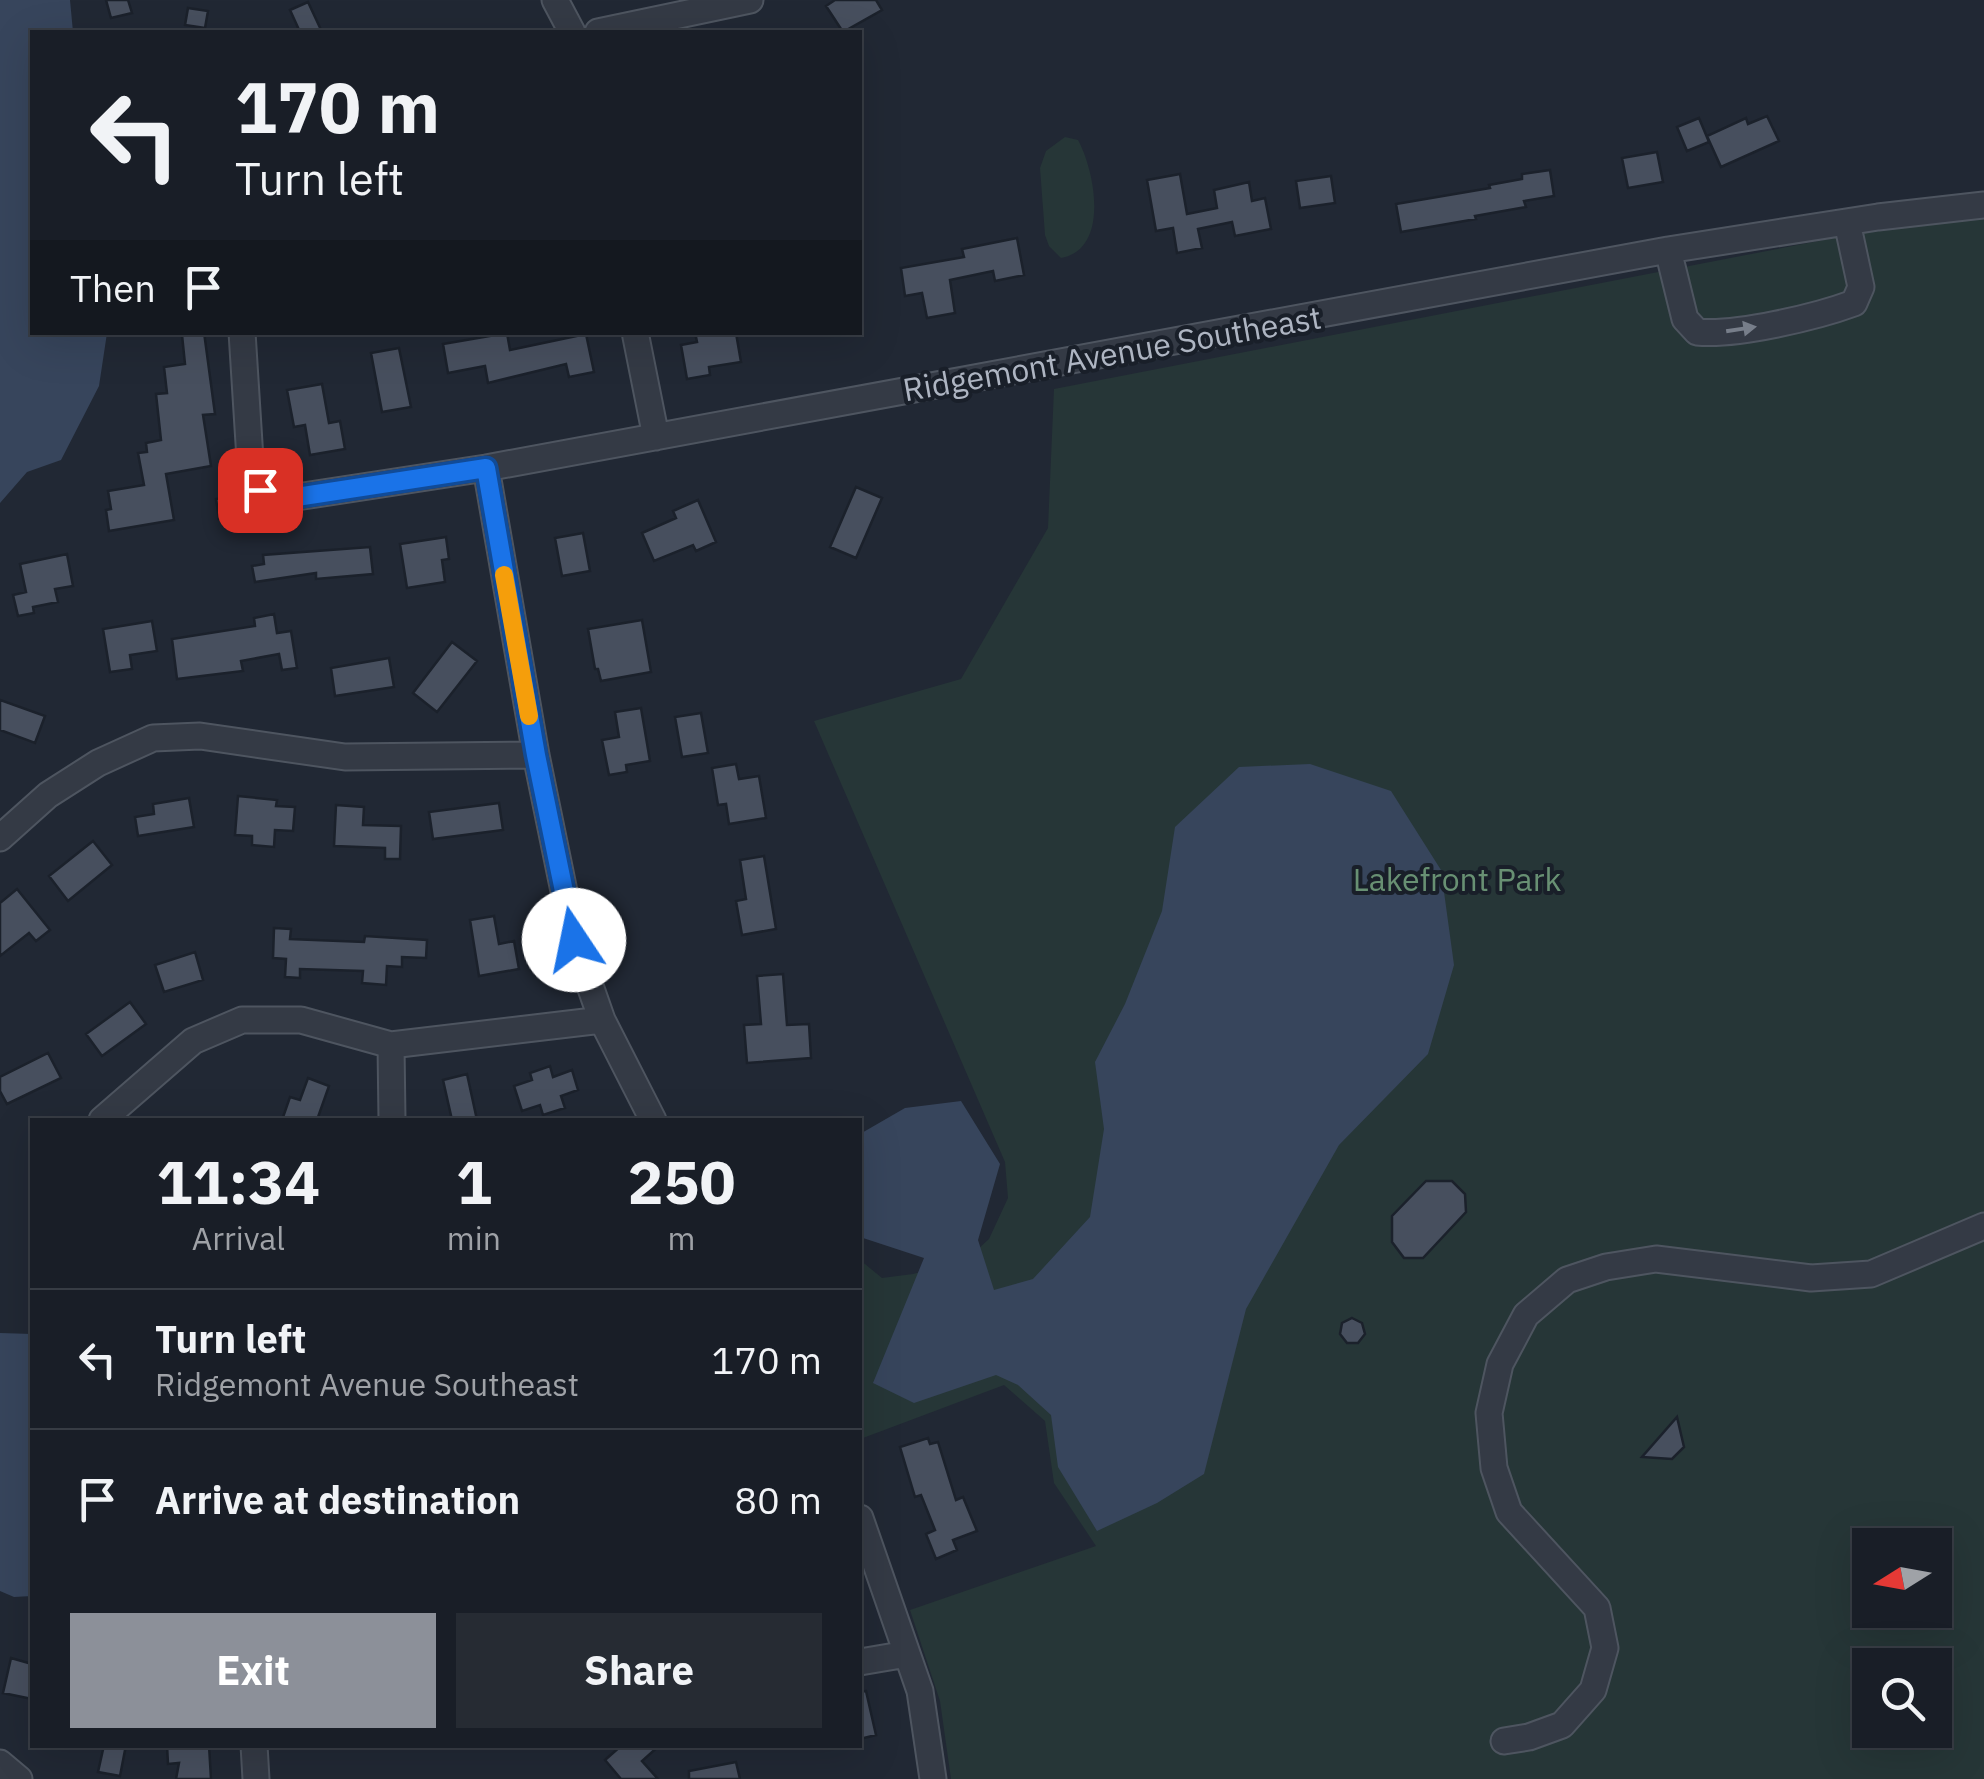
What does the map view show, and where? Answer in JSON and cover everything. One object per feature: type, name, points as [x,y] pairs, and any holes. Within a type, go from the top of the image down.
[{"type":"street","points":[[555,0],[571,30]]},
{"type":"street","points":[[608,30],[750,0]]},
{"type":"street","name":"Ridgemont Avenue Southeast","points":[[242,335],[251,474],[260,490],[272,499],[486,468],[1668,250],[1984,205]]},
{"type":"street","points":[[1668,250],[1686,319],[1697,332],[1710,334],[1830,312],[1854,303],[1861,287],[1847,222]]},
{"type":"street","points":[[635,335],[656,437]]},
{"type":"street","points":[[486,468],[536,755],[574,940],[602,1020],[652,1118]]},
{"type":"street","points":[[0,838],[48,795],[98,763],[152,738],[200,736],[345,757],[536,755]]},
{"type":"street","points":[[104,1118],[193,1041],[242,1020],[300,1020],[391,1044],[602,1020]]},
{"type":"street","points":[[391,1044],[392,1118]]},
{"type":"street","points":[[1504,1741],[1562,1725],[1593,1690],[1605,1648],[1597,1608],[1509,1512],[1494,1468],[1489,1413],[1500,1364],[1526,1315],[1567,1280],[1606,1267],[1656,1258],[1811,1278],[1871,1274],[1984,1226]]},
{"type":"street","points":[[862,1524],[920,1691],[932,1779]]},
{"type":"street","points":[[862,1662],[907,1654]]},
{"type":"street","points":[[254,1748],[256,1779]]},
{"type":"street","points":[[0,1763],[19,1779]]},
{"type":"green space","points":[[1065,137],[1078,140],[1084,154],[1094,207],[1087,240],[1076,252],[1061,258],[1045,235],[1040,168],[1046,151]]},
{"type":"green space","name":"Lakefront Park","points":[[1962,217],[1984,218],[1984,1779],[951,1779],[940,1701],[910,1610],[1096,1546],[1054,1483],[1045,1421],[1004,1385],[862,1436],[862,1262],[882,1278],[966,1260],[989,1239],[1008,1198],[1005,1162],[814,721],[961,679],[1048,528],[1054,389],[1839,237]]},
{"type":"water","points":[[0,0],[70,0],[73,30],[30,30],[30,335],[107,335],[99,386],[61,460],[27,472],[0,503]]},
{"type":"water","points":[[1310,764],[1391,791],[1441,870],[1454,965],[1428,1054],[1339,1145],[1246,1309],[1204,1474],[1157,1503],[1097,1531],[1058,1467],[1051,1415],[1018,1385],[996,1375],[914,1403],[873,1383],[924,1258],[862,1238],[862,1133],[905,1108],[961,1101],[1000,1164],[978,1240],[994,1290],[1033,1279],[1090,1217],[1104,1129],[1095,1062],[1125,1004],[1162,911],[1175,827],[1239,767]]},
{"type":"water","points":[[0,1333],[30,1334],[30,1596],[14,1597],[0,1591]]},
{"type":"building","points":[[106,0],[128,0],[132,13],[111,18]]},
{"type":"building","points":[[835,0],[876,0],[882,10],[842,30],[826,6]]},
{"type":"building","points":[[308,2],[321,30],[299,30],[290,10]]},
{"type":"building","points":[[188,8],[208,11],[205,28],[185,25]]},
{"type":"building","points":[[1767,116],[1779,141],[1721,167],[1707,136],[1746,118],[1748,124]]},
{"type":"building","points":[[1699,118],[1709,142],[1687,151],[1677,127]]},
{"type":"building","points":[[1657,152],[1663,182],[1628,188],[1622,158]]},
{"type":"building","points":[[1550,170],[1554,196],[1524,201],[1526,207],[1475,216],[1476,219],[1401,232],[1396,204],[1490,188],[1489,185],[1522,179],[1522,174]]},
{"type":"building","points":[[1180,174],[1187,214],[1217,208],[1214,190],[1249,182],[1252,201],[1265,198],[1271,229],[1235,236],[1232,222],[1198,229],[1202,248],[1177,253],[1173,228],[1156,231],[1147,180]]},
{"type":"building","points":[[1331,176],[1335,203],[1300,208],[1296,181]]},
{"type":"building","points":[[1017,238],[1024,275],[995,281],[993,271],[950,280],[955,313],[927,318],[922,293],[905,296],[901,268],[964,257],[962,249]]},
{"type":"building","points":[[182,335],[204,335],[215,414],[203,415],[211,466],[166,474],[174,520],[109,531],[108,491],[144,485],[138,453],[147,452],[146,443],[161,440],[156,394],[167,393],[164,367],[185,364]]},
{"type":"building","points":[[507,335],[510,350],[586,335],[594,372],[569,377],[566,364],[488,383],[485,366],[448,373],[443,344]]},
{"type":"building","points":[[696,335],[736,335],[741,362],[709,367],[710,375],[687,379],[681,345],[697,342]]},
{"type":"building","points":[[399,348],[411,407],[382,412],[371,353]]},
{"type":"building","points":[[322,384],[329,423],[340,421],[345,449],[310,455],[305,425],[294,427],[287,390]]},
{"type":"building","points":[[856,487],[882,498],[856,558],[830,547]]},
{"type":"building","points":[[236,496],[239,516],[219,519],[216,499]]},
{"type":"building","points":[[698,500],[716,542],[696,551],[693,545],[654,561],[642,533],[676,518],[673,511]]},
{"type":"building","points":[[583,533],[590,571],[562,576],[555,538]]},
{"type":"building","points":[[446,537],[449,559],[442,560],[445,582],[407,588],[400,544]]},
{"type":"building","points":[[370,547],[373,574],[316,579],[316,573],[255,582],[252,566],[264,564],[263,555]]},
{"type":"building","points":[[67,554],[73,586],[55,589],[58,602],[33,607],[34,613],[18,616],[13,595],[26,592],[20,564]]},
{"type":"building","points":[[274,614],[277,633],[291,631],[297,668],[282,670],[279,654],[241,661],[243,671],[177,679],[172,639],[255,626],[254,618]]},
{"type":"building","points":[[642,620],[651,672],[601,681],[588,629]]},
{"type":"building","points":[[152,621],[157,651],[130,655],[132,669],[110,672],[103,629]]},
{"type":"building","points":[[452,642],[477,661],[437,712],[413,693]]},
{"type":"building","points":[[389,658],[394,687],[335,696],[331,668]]},
{"type":"building","points":[[0,700],[45,716],[35,743],[0,730]]},
{"type":"building","points":[[641,708],[650,761],[626,765],[627,772],[609,775],[602,740],[619,737],[615,712]]},
{"type":"building","points":[[701,713],[708,753],[682,757],[675,717]]},
{"type":"building","points":[[736,764],[739,779],[759,776],[766,818],[729,824],[726,804],[718,805],[712,768]]},
{"type":"building","points":[[238,796],[277,800],[276,806],[295,807],[293,831],[275,830],[274,847],[252,845],[252,836],[235,835]]},
{"type":"building","points":[[189,798],[194,827],[138,836],[135,817],[154,814],[153,804]]},
{"type":"building","points":[[499,803],[503,830],[433,839],[429,812]]},
{"type":"building","points":[[336,805],[364,807],[363,825],[401,826],[400,859],[385,859],[385,848],[334,846]]},
{"type":"building","points":[[93,841],[112,865],[68,901],[49,876]]},
{"type":"building","points":[[764,856],[776,929],[742,935],[736,901],[746,899],[740,860]]},
{"type":"building","points":[[17,889],[50,930],[36,941],[29,933],[0,956],[0,903]]},
{"type":"building","points":[[494,916],[499,944],[514,941],[519,969],[479,976],[470,920]]},
{"type":"building","points":[[274,928],[291,929],[290,939],[364,942],[365,936],[427,940],[426,958],[402,957],[402,967],[387,966],[386,985],[362,983],[363,971],[300,969],[300,978],[285,977],[286,959],[273,958]]},
{"type":"building","points":[[195,952],[203,980],[164,992],[155,965]]},
{"type":"building","points":[[783,974],[787,1025],[809,1024],[811,1058],[747,1063],[744,1025],[761,1024],[757,976]]},
{"type":"building","points":[[130,1002],[146,1024],[102,1056],[86,1034]]},
{"type":"building","points":[[48,1053],[61,1078],[7,1104],[0,1091],[0,1077]]},
{"type":"building","points":[[550,1066],[553,1077],[572,1070],[578,1090],[561,1096],[565,1108],[543,1115],[540,1105],[522,1111],[514,1086],[532,1080],[530,1073]]},
{"type":"building","points":[[467,1074],[477,1118],[452,1118],[443,1080]]},
{"type":"building","points":[[308,1078],[329,1086],[318,1118],[283,1118],[290,1097],[300,1100]]},
{"type":"building","points":[[1426,1181],[1452,1181],[1465,1194],[1466,1212],[1423,1258],[1404,1258],[1392,1242],[1392,1216]]},
{"type":"building","points":[[1352,1318],[1362,1323],[1365,1334],[1358,1343],[1347,1343],[1340,1334],[1342,1323]]},
{"type":"building","points":[[1677,1417],[1684,1447],[1672,1459],[1642,1457]]},
{"type":"building","points":[[928,1438],[930,1444],[938,1442],[956,1500],[963,1497],[977,1531],[953,1540],[957,1550],[936,1559],[926,1534],[935,1530],[921,1495],[915,1497],[900,1447]]},
{"type":"building","points":[[11,1658],[30,1663],[30,1699],[3,1693]]},
{"type":"building","points":[[866,1691],[876,1735],[862,1738],[862,1692]]},
{"type":"building","points":[[103,1748],[125,1748],[120,1776],[98,1772]]},
{"type":"building","points":[[167,1748],[209,1748],[211,1779],[176,1779],[179,1763],[168,1764]]},
{"type":"building","points":[[619,1748],[657,1748],[642,1761],[658,1779],[621,1779],[605,1760]]},
{"type":"building","points":[[736,1762],[740,1779],[689,1779],[689,1771]]},
{"type":"slow traffic","points":[[504,575],[529,716]]},
{"type":"route","points":[[260,490],[272,499],[290,498],[486,468],[536,755],[574,940]]}]
